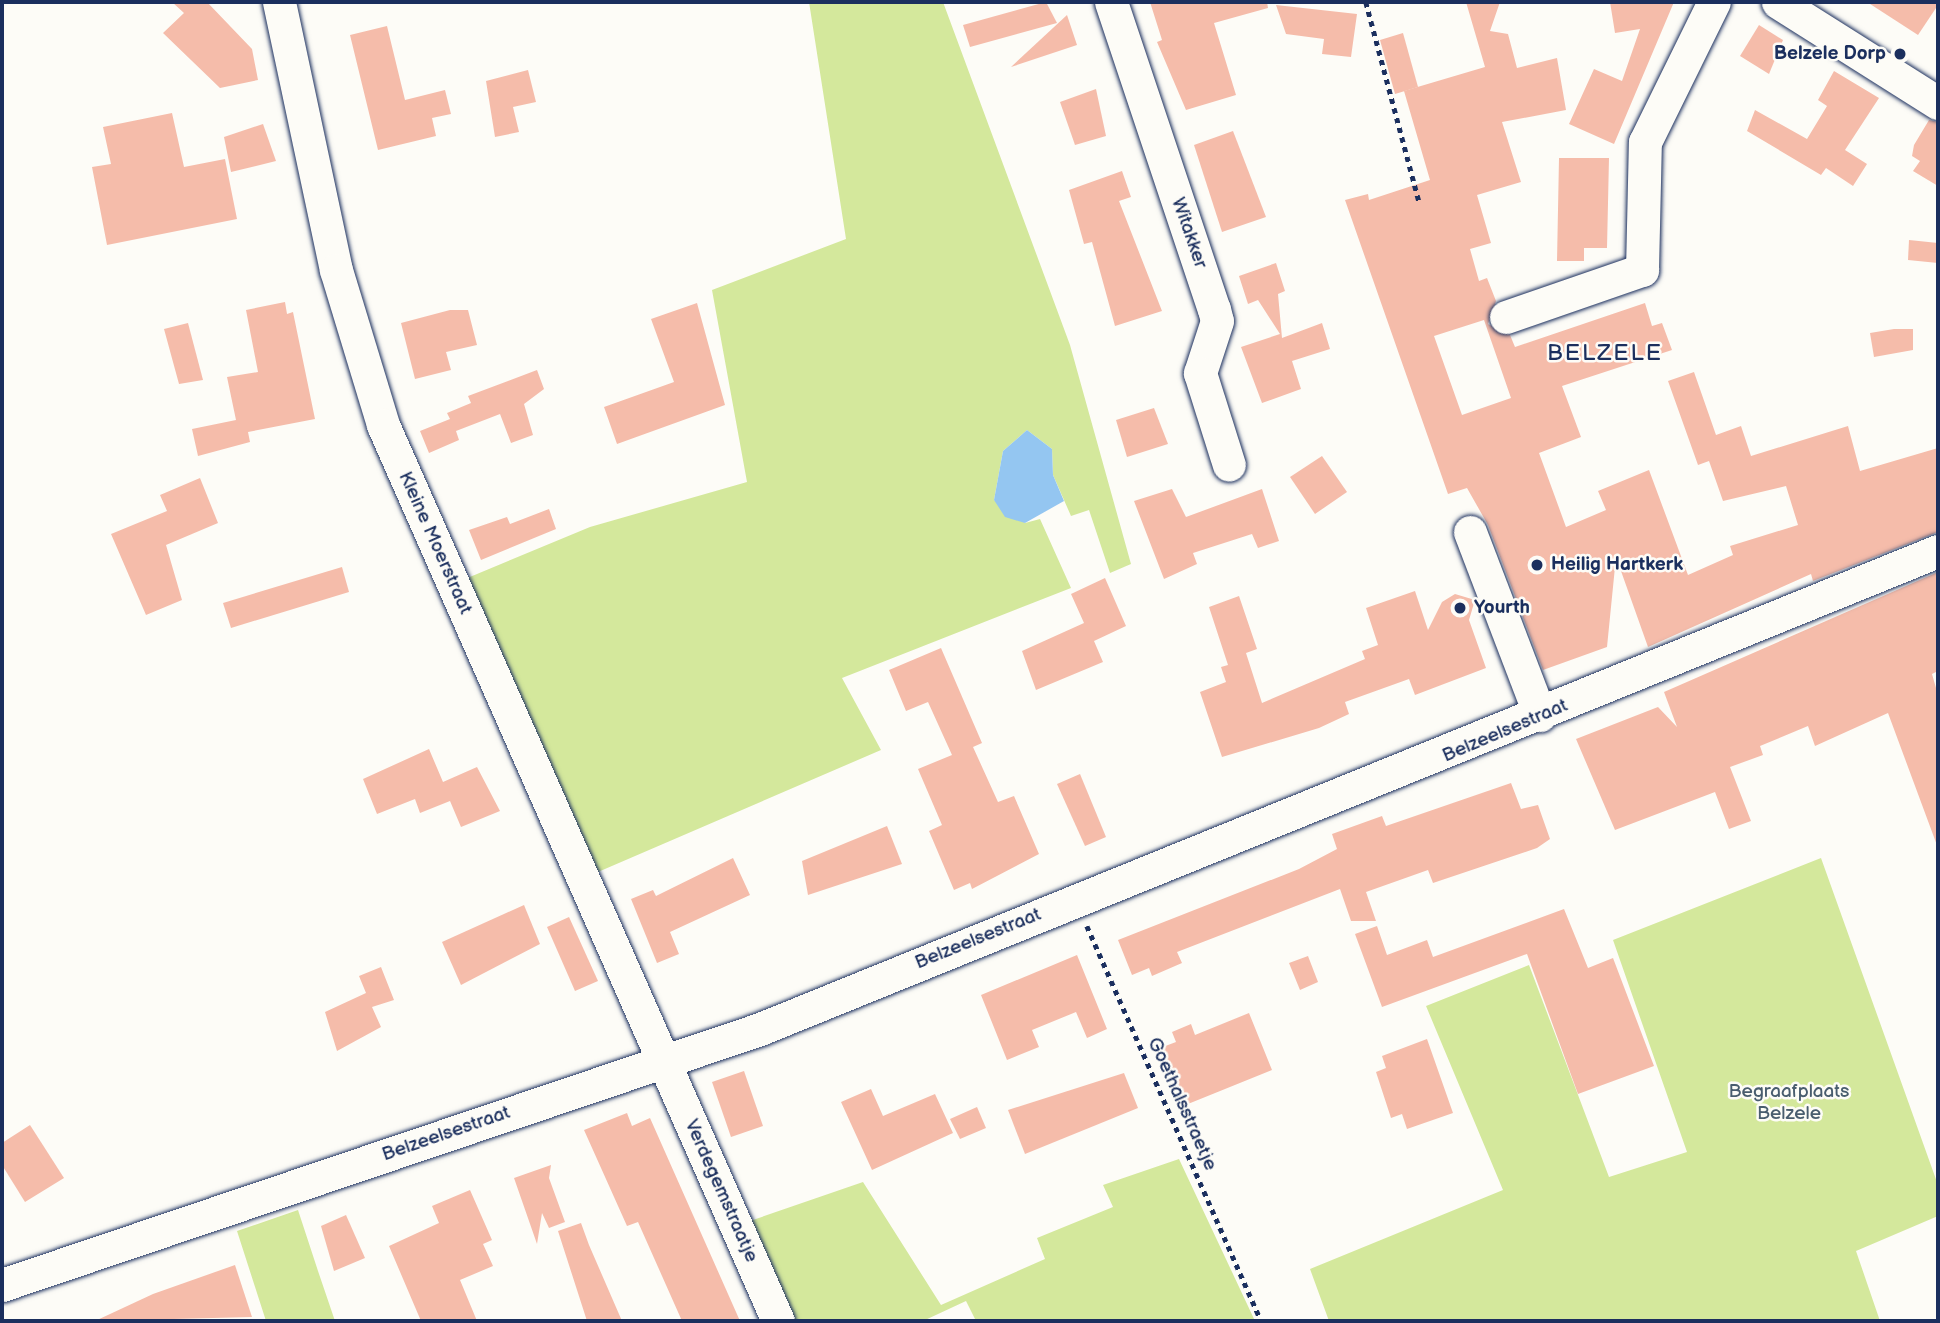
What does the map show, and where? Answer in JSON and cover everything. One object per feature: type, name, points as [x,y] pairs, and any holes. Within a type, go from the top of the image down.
[{"type":"street","name":"Kleine Moerstraat","points":[[279,2],[336,270],[383,425],[663,1060]]},
{"type":"street","name":"Witakker","points":[[1111,2],[1214,309],[1217,321],[1199,373],[1229,465]]},
{"type":"street","points":[[1506,317],[1642,270],[1645,142],[1714,2]]},
{"type":"street","points":[[1778,2],[1938,103]]},
{"type":"street","points":[[1470,532],[1540,715]]},
{"type":"street","name":"Belzeelsestraat","points":[[2,1285],[760,1029],[1540,715],[1938,551]]},
{"type":"street","name":"Verdegemstraatje","points":[[663,1060],[778,1321]]},
{"type":"path","points":[[1366,2],[1419,201]]},
{"type":"path","name":"Goethalsstraetje","points":[[1075,900],[1261,1321]]},
{"type":"green space","points":[[809,2],[943,2],[1070,345],[1131,564],[1110,573],[1089,510],[1071,516],[1053,475],[1052,449],[1027,430],[1003,451],[994,500],[1025,523],[1040,519],[1071,588],[842,678],[881,750],[591,875],[465,579],[590,527],[747,482],[712,290],[846,239]]},
{"type":"green space","name":"Begraafplaats Belzele","points":[[1821,858],[1938,1185],[1938,1216],[1856,1251],[1880,1321],[1329,1321],[1310,1269],[1503,1190],[1426,1006],[1529,965],[1609,1177],[1687,1152],[1613,940]]},
{"type":"green space","points":[[1179,1159],[1255,1321],[976,1321],[966,1301],[923,1321],[794,1321],[750,1221],[863,1182],[941,1305],[1045,1259],[1037,1238],[1113,1207],[1103,1185]]},
{"type":"green space","points":[[298,1210],[335,1321],[266,1321],[237,1231]]},
{"type":"water","points":[[1027,430],[1052,449],[1053,475],[1064,501],[1025,523],[1005,517],[994,500],[1003,451]]},
{"type":"building","points":[[172,2],[207,2],[252,49],[258,80],[220,88],[163,33],[184,13]]},
{"type":"building","points":[[1046,2],[1057,23],[970,47],[963,25]]},
{"type":"building","points":[[1150,2],[1267,2],[1268,8],[1214,23],[1236,95],[1186,110],[1157,42],[1162,40]]},
{"type":"building","points":[[1466,2],[1500,2],[1490,31],[1508,34],[1517,68],[1557,58],[1566,110],[1502,122],[1521,182],[1477,195],[1491,243],[1470,249],[1479,281],[1487,278],[1496,301],[1488,324],[1510,335],[1515,347],[1645,303],[1652,326],[1662,323],[1672,350],[1562,386],[1581,437],[1539,453],[1566,527],[1606,510],[1598,491],[1649,470],[1688,575],[1733,555],[1730,546],[1798,525],[1786,486],[1723,501],[1709,461],[1698,465],[1668,381],[1694,372],[1716,435],[1741,426],[1751,456],[1848,426],[1860,471],[1938,448],[1938,532],[1813,581],[1811,574],[1648,647],[1616,557],[1607,647],[1543,670],[1488,525],[1467,488],[1448,494],[1345,200],[1368,194],[1369,200],[1430,180],[1404,91],[1485,67]],"holes":[[[1484,320],[1511,398],[1462,415],[1434,336]]]},
{"type":"building","points":[[1610,2],[1674,2],[1614,144],[1569,124],[1594,69],[1622,81],[1640,29],[1615,33]]},
{"type":"building","points":[[1867,2],[1938,2],[1938,5],[1918,35]]},
{"type":"building","points":[[1276,5],[1357,14],[1351,57],[1322,54],[1324,39],[1286,34]]},
{"type":"building","points":[[1067,15],[1077,45],[1011,67]]},
{"type":"building","points":[[1759,25],[1783,40],[1769,74],[1740,56]]},
{"type":"building","points":[[387,26],[405,100],[445,90],[451,114],[432,118],[436,136],[378,150],[350,35]]},
{"type":"building","points":[[1403,33],[1418,87],[1395,94],[1380,40]]},
{"type":"building","points":[[528,70],[536,102],[513,107],[519,132],[495,137],[486,81]]},
{"type":"building","points":[[1834,71],[1879,98],[1845,150],[1867,164],[1853,186],[1826,168],[1821,175],[1747,131],[1755,110],[1807,139],[1827,106],[1818,100]]},
{"type":"building","points":[[1096,89],[1106,136],[1075,145],[1060,102]]},
{"type":"building","points":[[172,113],[184,167],[225,159],[237,219],[107,245],[92,167],[111,164],[103,127]]},
{"type":"building","points":[[1929,120],[1938,122],[1938,186],[1913,171],[1920,161],[1912,156],[1914,145]]},
{"type":"building","points":[[263,124],[276,161],[231,172],[224,137]]},
{"type":"building","points":[[1233,131],[1266,217],[1222,232],[1194,145]]},
{"type":"building","points":[[1559,158],[1609,158],[1607,248],[1584,248],[1584,261],[1557,261]]},
{"type":"building","points":[[1122,171],[1131,197],[1119,201],[1162,311],[1115,326],[1092,242],[1084,244],[1069,190]]},
{"type":"building","points":[[1909,240],[1938,243],[1938,263],[1908,260]]},
{"type":"building","points":[[1276,263],[1285,291],[1278,294],[1282,338],[1322,323],[1330,349],[1292,361],[1301,389],[1262,403],[1241,347],[1280,334],[1258,300],[1248,304],[1239,276]]},
{"type":"building","points":[[285,302],[287,314],[293,312],[315,419],[248,432],[250,442],[198,456],[192,429],[236,420],[227,377],[258,372],[246,310]]},
{"type":"building","points":[[697,303],[725,405],[617,444],[604,407],[674,382],[651,319]]},
{"type":"building","points":[[450,310],[468,310],[477,345],[446,352],[451,370],[415,379],[401,323]]},
{"type":"building","points":[[188,323],[203,380],[179,384],[164,329]]},
{"type":"building","points":[[1913,329],[1913,350],[1874,357],[1870,333]]},
{"type":"building","points":[[537,370],[544,389],[524,404],[533,435],[511,443],[500,414],[456,431],[459,440],[429,453],[420,431],[450,419],[447,413],[471,403],[468,396]]},
{"type":"building","points":[[1154,408],[1168,444],[1127,457],[1116,420]]},
{"type":"building","points":[[1322,456],[1347,492],[1315,514],[1290,477]]},
{"type":"building","points":[[200,478],[218,523],[166,545],[182,600],[146,615],[111,534],[167,511],[160,495]]},
{"type":"building","points":[[1172,489],[1186,517],[1262,489],[1279,541],[1258,548],[1252,534],[1193,553],[1197,564],[1164,579],[1134,501]]},
{"type":"building","points":[[549,509],[556,529],[481,560],[469,530],[507,517],[510,524]]},
{"type":"building","points":[[342,567],[349,592],[231,628],[223,603]]},
{"type":"building","points":[[1938,572],[1938,671],[1932,674],[1938,695],[1938,848],[1888,713],[1815,746],[1808,726],[1760,746],[1763,755],[1730,767],[1751,821],[1729,829],[1715,792],[1615,830],[1576,739],[1658,707],[1677,727],[1664,692]]},
{"type":"building","points":[[1105,578],[1126,626],[1094,641],[1103,662],[1036,690],[1022,651],[1084,623],[1071,594]]},
{"type":"building","points":[[1415,591],[1428,630],[1442,602],[1455,594],[1475,600],[1469,620],[1486,668],[1415,695],[1409,679],[1345,702],[1349,714],[1319,728],[1222,757],[1200,692],[1226,682],[1221,667],[1228,665],[1209,607],[1239,596],[1257,649],[1246,653],[1262,703],[1365,659],[1362,651],[1378,645],[1366,608]]},
{"type":"building","points":[[941,648],[982,743],[973,747],[998,802],[1014,796],[1039,854],[972,889],[970,883],[954,890],[929,831],[942,825],[918,769],[952,755],[928,702],[906,711],[889,670]]},
{"type":"building","points":[[429,749],[443,782],[477,767],[500,811],[461,827],[450,801],[420,813],[415,799],[377,814],[363,779]]},
{"type":"building","points":[[1080,774],[1106,837],[1085,846],[1057,784]]},
{"type":"building","points":[[1511,783],[1521,809],[1538,805],[1550,839],[1537,848],[1433,883],[1428,870],[1366,892],[1376,921],[1351,921],[1340,889],[1177,952],[1182,963],[1152,976],[1149,968],[1132,975],[1118,940],[1299,869],[1337,849],[1332,834],[1382,816],[1386,826]]},
{"type":"building","points":[[887,826],[902,864],[808,895],[802,861]]},
{"type":"building","points":[[733,858],[750,895],[670,932],[679,954],[657,963],[631,899],[653,890],[656,896]]},
{"type":"building","points":[[524,905],[540,944],[461,985],[442,942]]},
{"type":"building","points":[[1564,909],[1588,968],[1613,958],[1654,1066],[1578,1094],[1527,954],[1382,1007],[1355,934],[1377,926],[1387,955],[1427,940],[1433,957]]},
{"type":"building","points":[[569,917],[598,981],[575,991],[547,927]]},
{"type":"building","points":[[1077,955],[1107,1029],[1087,1038],[1076,1012],[1032,1030],[1039,1047],[1007,1060],[981,995]]},
{"type":"building","points":[[1308,956],[1318,982],[1300,990],[1289,963]]},
{"type":"building","points":[[381,967],[394,1000],[372,1007],[381,1027],[337,1051],[325,1012],[366,993],[359,976]]},
{"type":"building","points":[[1249,1013],[1272,1070],[1183,1106],[1160,1048],[1176,1042],[1172,1032],[1191,1024],[1195,1035]]},
{"type":"building","points":[[1427,1039],[1453,1113],[1407,1129],[1402,1114],[1391,1118],[1376,1072],[1386,1068],[1382,1056]]},
{"type":"building","points":[[744,1071],[763,1126],[731,1137],[712,1082]]},
{"type":"building","points":[[1124,1073],[1138,1108],[1025,1154],[1008,1110]]},
{"type":"building","points":[[871,1089],[883,1116],[935,1094],[953,1133],[872,1170],[841,1102]]},
{"type":"building","points":[[977,1107],[986,1128],[960,1139],[950,1119]]},
{"type":"building","points":[[627,1113],[632,1126],[650,1118],[740,1321],[682,1321],[638,1222],[627,1226],[584,1130]]},
{"type":"building","points":[[30,1125],[64,1178],[25,1202],[2,1165],[2,1143]]},
{"type":"building","points":[[551,1165],[549,1178],[565,1222],[549,1228],[542,1213],[537,1244],[514,1178]]},
{"type":"building","points":[[470,1190],[492,1240],[483,1244],[493,1266],[460,1280],[477,1321],[421,1321],[389,1246],[439,1223],[432,1206]]},
{"type":"building","points":[[346,1215],[365,1258],[334,1271],[321,1226]]},
{"type":"building","points":[[581,1223],[622,1321],[587,1321],[558,1231]]},
{"type":"building","points":[[235,1265],[252,1317],[95,1321],[153,1294]]},
{"type":"place","name":"Belzele Dorp","points":[[1900,54]]},
{"type":"place","name":"Heilig Hartkerk","points":[[1537,565]]},
{"type":"place","name":"Yourth","points":[[1460,608]]},
{"type":"district","name":"BELZELE","points":[[1605,353]]}]
